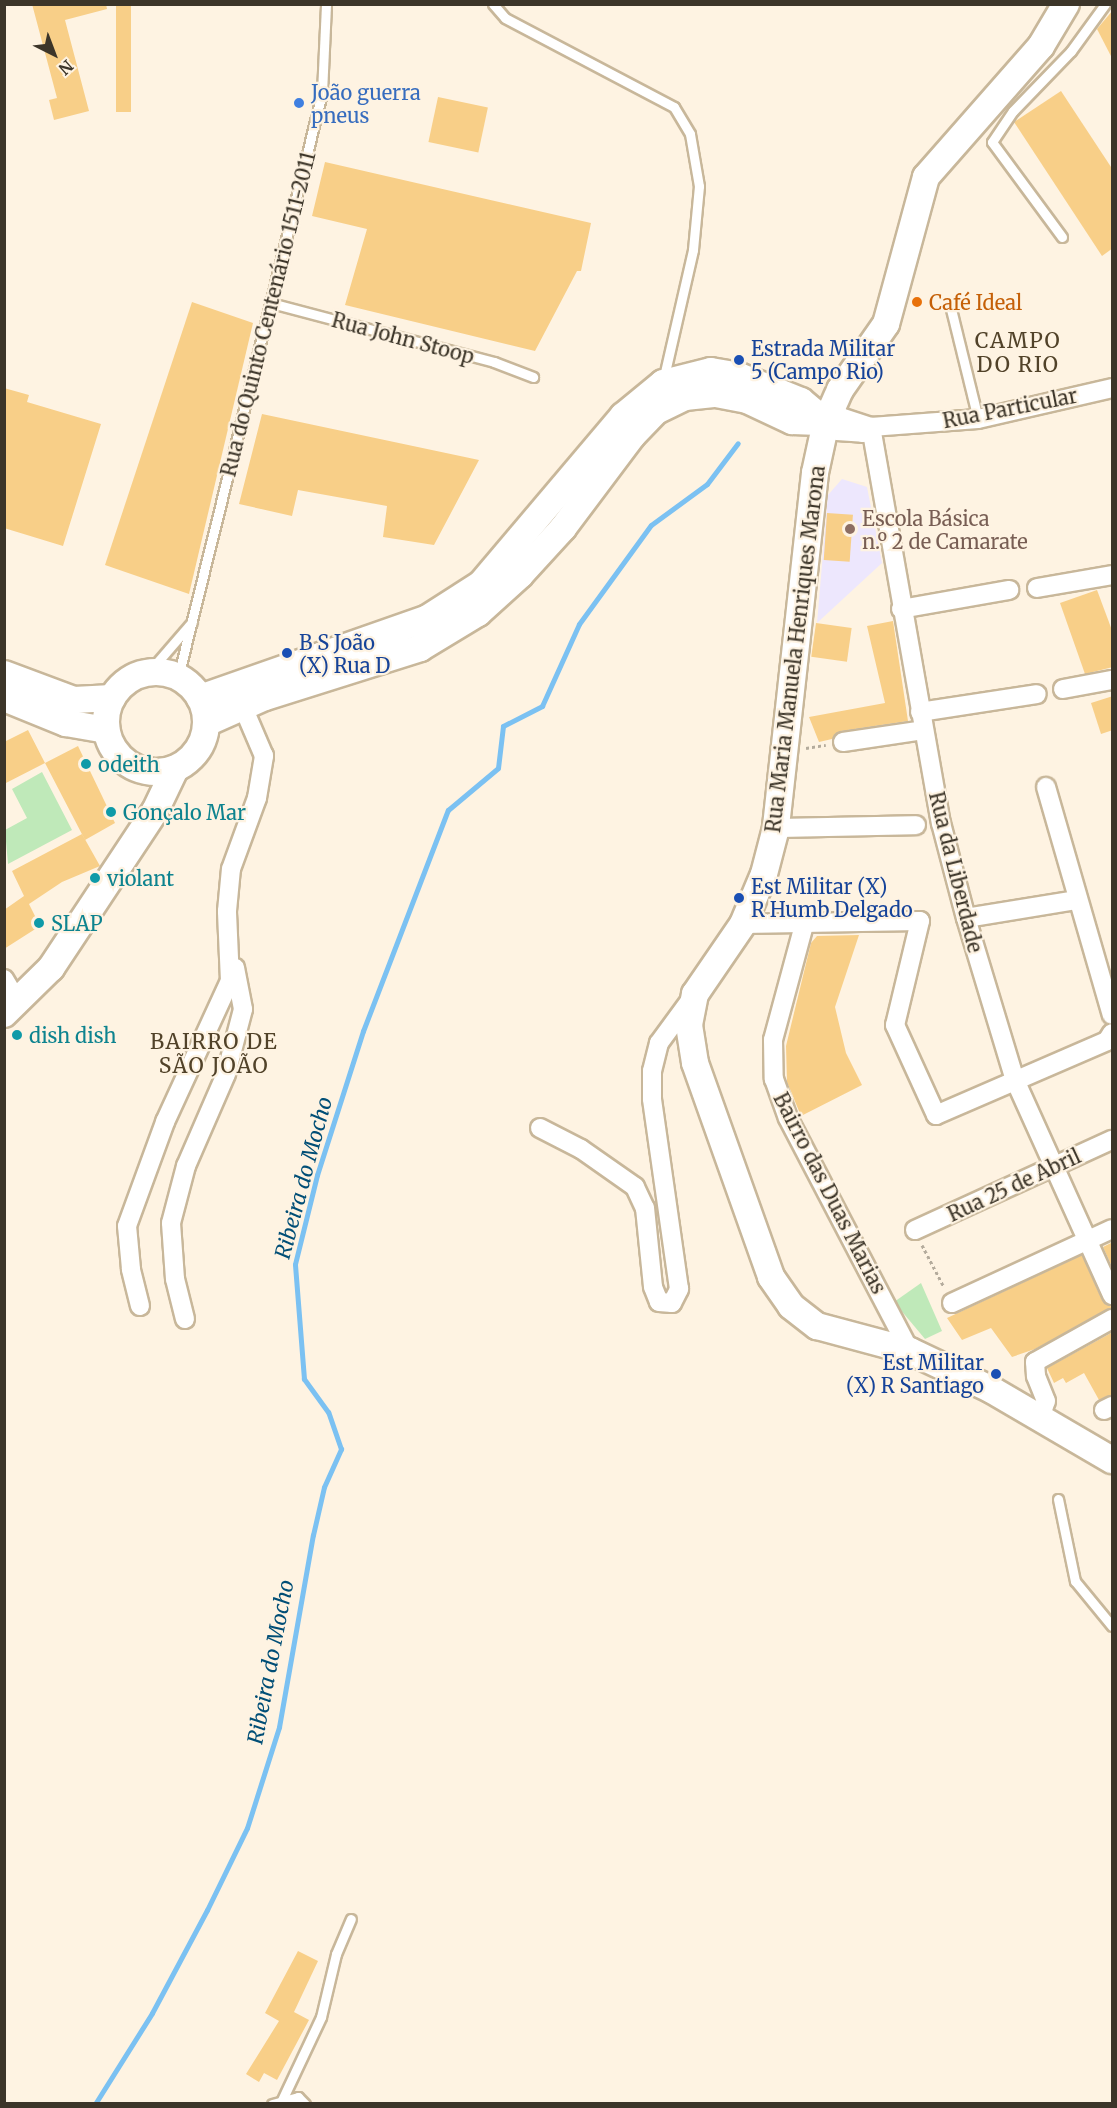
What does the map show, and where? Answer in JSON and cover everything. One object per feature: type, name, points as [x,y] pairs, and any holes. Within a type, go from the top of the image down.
[{"type":"street","name":"Rua Maria Manuela Henriques Marona","points":[[1066,4],[1041,46],[926,177],[886,324],[840,390],[826,422],[815,473],[776,828],[764,874],[742,924],[695,994],[689,1025],[695,1063],[771,1277],[791,1306],[817,1326],[910,1351],[1040,1418],[1113,1460]]},
{"type":"street","points":[[200,698],[428,618],[481,584],[623,416],[663,383],[711,371],[739,376],[801,401],[826,422]]},
{"type":"street","name":"Rua Particular","points":[[826,422],[841,417],[871,427],[978,418],[1113,388]]},
{"type":"street","points":[[206,723],[243,707],[420,648],[478,613],[520,574],[563,528],[632,436],[656,411],[675,402],[716,394],[747,400],[792,421],[826,422]]},
{"type":"street","name":"Rua da Liberdade","points":[[871,427],[941,823],[966,918],[1015,1080],[1113,1295]]},
{"type":"street","points":[[1037,588],[1113,575]]},
{"type":"street","points":[[902,609],[1009,590]]},
{"type":"street","points":[[131,765],[156,773],[175,769],[191,758],[202,742],[206,723],[200,698],[178,677],[148,673],[131,678],[112,698],[106,730],[112,747],[131,765],[147,788],[155,812]]},
{"type":"street","points":[[4,674],[74,700],[112,698]]},
{"type":"street","points":[[1063,689],[1113,680]]},
{"type":"street","points":[[843,742],[1037,694]]},
{"type":"street","points":[[4,698],[66,723],[106,730]]},
{"type":"street","points":[[185,1319],[175,1279],[171,1223],[186,1166],[226,1074],[243,1009],[231,952],[227,911],[231,869],[257,798],[264,756],[243,707]]},
{"type":"street","points":[[11,1009],[51,968],[155,812],[175,769]]},
{"type":"street","points":[[1046,787],[1076,900],[1113,1014]]},
{"type":"street","points":[[776,828],[916,825]]},
{"type":"street","points":[[966,918],[1076,900]]},
{"type":"street","points":[[742,924],[804,925],[920,921],[895,1025],[936,1115],[1107,1041],[1113,1033]]},
{"type":"street","name":"Bairro das Duas Marias","points":[[804,925],[773,1040],[774,1079],[788,1118],[910,1351]]},
{"type":"street","points":[[140,1306],[131,1269],[127,1227],[165,1122],[230,981],[231,952]]},
{"type":"street","points":[[4,979],[11,1009]]},
{"type":"street","points":[[540,1128],[580,1149],[635,1187],[645,1208],[653,1287],[659,1302],[672,1303],[679,1289],[652,1099],[652,1071],[659,1043],[695,994]]},
{"type":"street","name":"Rua 25 de Abril","points":[[915,1230],[1113,1140]]},
{"type":"street","points":[[952,1303],[1113,1229]]},
{"type":"street","points":[[1040,1418],[1046,1401],[1036,1376],[1035,1362],[1113,1319]]},
{"type":"lane","name":"Rua do Quinto Centenário 1511-2011","points":[[178,677],[194,620],[322,93],[326,4]]},
{"type":"lane","points":[[493,4],[505,18],[674,107],[690,134],[699,186],[693,250],[663,383]]},
{"type":"lane","points":[[1062,237],[992,142],[1013,111],[1071,51],[1105,4]]},
{"type":"lane","name":"Rua John Stoop","points":[[271,303],[494,362],[533,377]]},
{"type":"lane","points":[[951,309],[978,418]]},
{"type":"lane","points":[[148,673],[194,620]]},
{"type":"lane","points":[[1058,1499],[1075,1581],[1113,1626]]},
{"type":"lane","points":[[282,2100],[321,2017],[336,1953],[351,1919]]},
{"type":"lane","points":[[272,2103],[298,2097],[305,2103]]},
{"type":"path","points":[[785,752],[843,742]]},
{"type":"path","points":[[915,1230],[952,1303]]},
{"type":"shaded area","name":"Escola Básica n.º 2 de Camarate","points":[[842,479],[867,487],[882,563],[817,623],[828,495]]},
{"type":"green space","points":[[42,772],[72,830],[8,864],[5,830],[27,818],[12,789]]},
{"type":"green space","points":[[921,1283],[942,1331],[925,1339],[894,1302]]},
{"type":"building","points":[[32,4],[106,4],[107,9],[65,20],[89,111],[54,120],[49,100],[57,98]]},
{"type":"building","points":[[116,4],[131,4],[131,112],[116,112]]},
{"type":"building","points":[[1113,10],[1113,60],[1097,29]]},
{"type":"building","points":[[1061,91],[1113,170],[1113,248],[1102,256],[1014,122]]},
{"type":"building","points":[[438,97],[488,108],[478,153],[428,142]]},
{"type":"building","points":[[325,162],[591,223],[581,271],[577,271],[535,351],[345,305],[367,229],[312,216]]},
{"type":"building","points":[[192,302],[253,323],[189,594],[105,565]]},
{"type":"building","points":[[4,388],[29,395],[27,402],[101,424],[63,546],[4,528]]},
{"type":"building","points":[[262,414],[479,460],[434,545],[383,537],[387,506],[298,490],[292,516],[239,504]]},
{"type":"building","points":[[827,513],[853,515],[850,562],[824,560]]},
{"type":"building","points":[[1097,590],[1113,633],[1113,667],[1085,674],[1060,603]]},
{"type":"building","points":[[893,621],[908,721],[841,731],[832,739],[819,742],[809,717],[885,703],[867,626]]},
{"type":"building","points":[[816,623],[852,628],[847,662],[811,657]]},
{"type":"building","points":[[1113,696],[1113,730],[1101,734],[1091,703]]},
{"type":"building","points":[[28,730],[45,763],[4,784],[4,742]]},
{"type":"building","points":[[78,746],[115,823],[85,840],[45,763]]},
{"type":"building","points":[[82,834],[100,866],[62,882],[29,904],[40,926],[4,949],[4,910],[24,896],[12,871]]},
{"type":"building","points":[[859,935],[835,1007],[846,1053],[862,1085],[801,1116],[787,1082],[786,1046],[811,943],[817,936]]},
{"type":"building","points":[[1113,1242],[1113,1269],[1103,1247]]},
{"type":"building","points":[[1082,1255],[1102,1300],[1113,1308],[1035,1349],[1012,1357],[991,1328],[962,1340],[947,1318]]},
{"type":"building","points":[[1113,1332],[1113,1395],[1099,1400],[1084,1373],[1066,1383],[1063,1378],[1054,1383],[1047,1368]]},
{"type":"building","points":[[298,1951],[318,1961],[294,2012],[309,2020],[277,2080],[264,2073],[259,2082],[246,2074],[279,2021],[265,2013]]},
{"type":"waterway","name":"Ribeira do Mocho","points":[[95,2104],[152,2013],[207,1910],[247,1828],[279,1727],[313,1535],[324,1487],[341,1449],[328,1412],[304,1379],[295,1264],[317,1175],[363,1031],[448,810],[498,768],[503,726],[542,706],[579,624],[651,525],[707,484],[738,443]]},
{"type":"place","name":"João guerra pneus","points":[[299,103]]},
{"type":"place","name":"Café Ideal","points":[[917,302]]},
{"type":"place","name":"Estrada Militar 5 (Campo Rio)","points":[[739,360]]},
{"type":"place","name":"Escola Básica n.º 2 de Camarate","points":[[850,529]]},
{"type":"place","name":"B S João (X) Rua D","points":[[287,653]]},
{"type":"place","name":"odeith","points":[[86,764]]},
{"type":"place","name":"Gonçalo Mar","points":[[111,812]]},
{"type":"place","name":"violant","points":[[95,878]]},
{"type":"place","name":"Est Militar (X) R Humb Delgado","points":[[739,898]]},
{"type":"place","name":"SLAP","points":[[39,923]]},
{"type":"place","name":"dish dish","points":[[17,1035]]},
{"type":"place","name":"Est Militar (X) R Santiago","points":[[996,1374]]},
{"type":"district","name":"CAMPO DO RIO","points":[[1018,353]]},
{"type":"district","name":"BAIRRO DE SÃO JOÃO","points":[[214,1054]]}]
